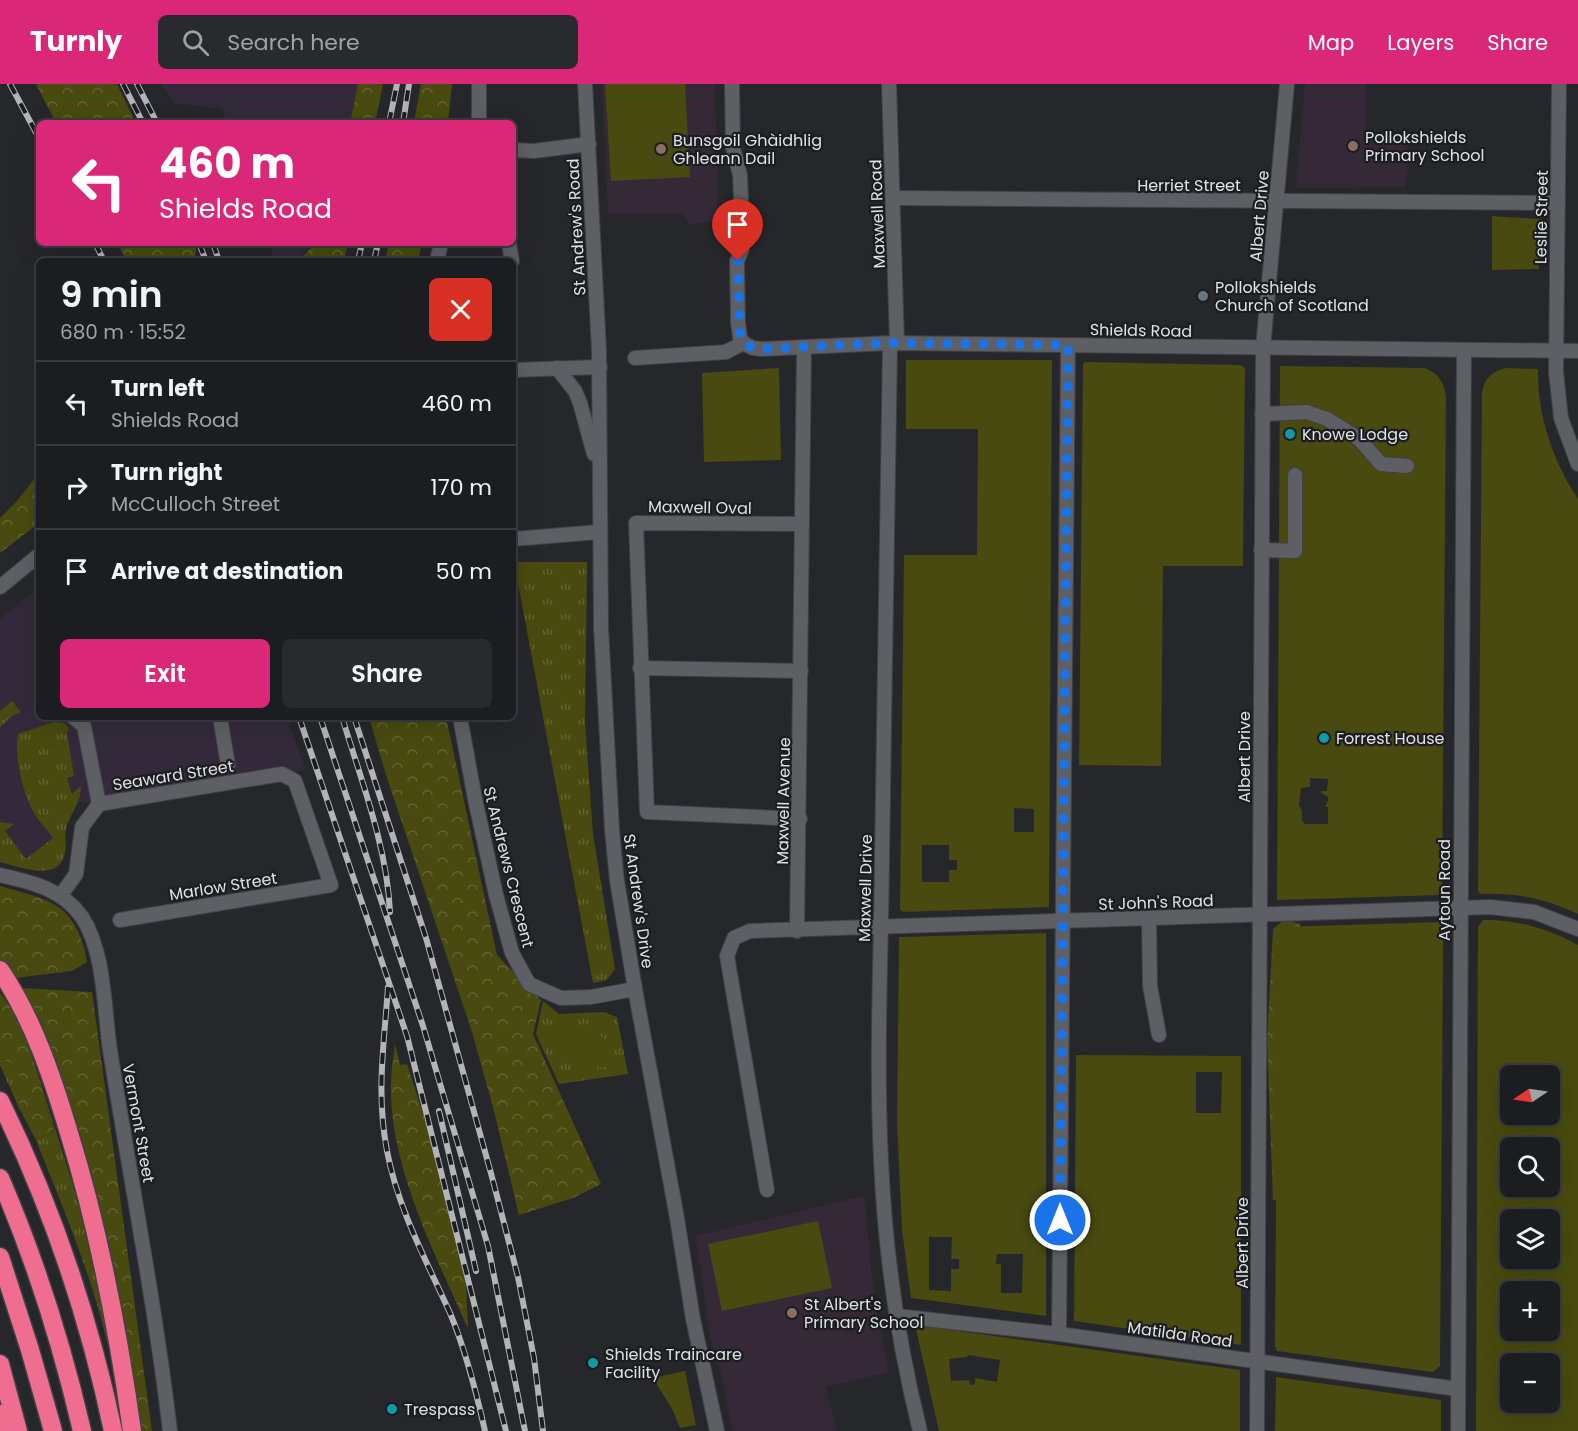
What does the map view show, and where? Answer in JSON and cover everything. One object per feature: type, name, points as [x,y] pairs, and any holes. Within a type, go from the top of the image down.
[{"type":"highway","points":[[0,970],[28,1017],[53,1079],[87,1195],[123,1368],[132,1431]]},
{"type":"highway","points":[[0,1101],[25,1156],[72,1276],[103,1381],[113,1431]]},
{"type":"highway","points":[[0,1178],[57,1337],[82,1431]]},
{"type":"highway","points":[[0,1257],[53,1431]]},
{"type":"highway","points":[[0,1364],[18,1431]]},
{"type":"highway","points":[[0,1414],[6,1431]]},
{"type":"street","points":[[479,84],[479,120]]},
{"type":"street","name":"St Andrew's Road","points":[[585,84],[600,367]]},
{"type":"street","points":[[635,358],[726,352],[743,343],[739,330],[738,261],[742,249],[742,222],[740,175],[733,148],[732,84]]},
{"type":"street","name":"Maxwell Road","points":[[889,84],[893,198],[893,343]]},
{"type":"street","name":"Albert Drive","points":[[1257,1431],[1263,348],[1287,84]]},
{"type":"street","name":"Leslie Street","points":[[1559,84],[1556,351],[1559,404],[1565,431],[1578,464]]},
{"type":"street","points":[[516,150],[534,151],[589,144]]},
{"type":"street","name":"Herriet Street","points":[[893,198],[1558,204]]},
{"type":"street","name":"Shields Road","points":[[743,343],[762,349],[893,343],[1578,351]]},
{"type":"street","name":"Maxwell Drive","points":[[893,343],[881,928],[881,1160],[887,1240],[897,1316],[920,1431]]},
{"type":"street","points":[[1059,1334],[1068,345]]},
{"type":"street","name":"Maxwell Avenue","points":[[797,930],[804,348]]},
{"type":"street","name":"Aytoun Road","points":[[1458,1431],[1464,350]]},
{"type":"street","points":[[516,370],[600,367]]},
{"type":"street","name":"St Andrew's Drive","points":[[600,367],[601,628],[609,792],[617,881],[693,1319],[717,1431]]},
{"type":"street","points":[[557,368],[575,391],[580,402],[599,479]]},
{"type":"street","points":[[1262,414],[1302,412],[1315,414],[1339,425],[1359,439],[1381,464],[1407,466]]},
{"type":"street","points":[[1262,550],[1295,551],[1295,475]]},
{"type":"street","name":"Maxwell Oval","points":[[640,668],[636,523],[801,524]]},
{"type":"street","points":[[516,539],[599,532]]},
{"type":"street","points":[[0,585],[36,557]]},
{"type":"street","points":[[800,819],[647,812],[640,668],[801,671]]},
{"type":"street","points":[[77,720],[84,726],[99,804]]},
{"type":"street","points":[[220,720],[228,765]]},
{"type":"street","name":"St Andrews Crescent","points":[[461,720],[496,895],[512,953],[529,984],[561,998],[591,997],[635,989]]},
{"type":"street","name":"Seaward Street","points":[[61,895],[76,874],[82,827],[99,804],[282,774],[295,781],[331,885]]},
{"type":"street","name":"Vermont Street","points":[[0,874],[40,885],[61,895],[83,919],[91,936],[97,956],[110,1049],[143,1244],[170,1431]]},
{"type":"street","name":"Marlow Street","points":[[120,920],[331,885]]},
{"type":"street","name":"St John's Road","points":[[767,1190],[727,956],[734,938],[750,931],[1460,907],[1519,909],[1547,916],[1578,929]]},
{"type":"street","points":[[1149,919],[1150,986],[1159,1035]]},
{"type":"street","name":"Matilda Road","points":[[897,1316],[1059,1334],[1458,1389]]},
{"type":"shaded area","points":[[161,84],[358,84],[351,120],[226,120],[222,109],[174,103]]},
{"type":"shaded area","name":"Bunsgoil Ghàidhlig Ghleann Dail","points":[[602,84],[715,84],[718,221],[689,224],[682,213],[608,214]]},
{"type":"shaded area","name":"Pollokshields Primary School","points":[[1305,84],[1366,84],[1366,132],[1408,133],[1406,187],[1296,188]]},
{"type":"shaded area","points":[[270,246],[312,246],[298,258],[274,258]]},
{"type":"shaded area","points":[[36,589],[36,720],[287,720],[306,770],[113,805],[71,801],[57,803],[65,854],[57,867],[37,871],[0,862],[0,619]]},
{"type":"shaded area","name":"St Albert's Primary School","points":[[864,1196],[873,1288],[888,1372],[826,1387],[837,1431],[733,1431],[720,1370],[710,1338],[696,1236]]},
{"type":"green space","points":[[36,84],[117,84],[135,120],[54,120]]},
{"type":"green space","points":[[358,84],[383,84],[376,120],[351,120]]},
{"type":"green space","points":[[421,84],[452,84],[448,120],[415,120]]},
{"type":"green space","points":[[605,84],[685,84],[690,177],[611,181]]},
{"type":"green space","points":[[1492,216],[1540,219],[1539,269],[1492,270]]},
{"type":"green space","points":[[119,246],[196,247],[195,258],[125,258]]},
{"type":"green space","points":[[313,246],[347,246],[345,258],[301,258]]},
{"type":"green space","points":[[388,246],[421,246],[419,258],[386,258]]},
{"type":"green space","points":[[906,360],[1052,360],[1049,907],[904,912],[900,910],[904,555],[977,555],[978,429],[906,429]],"holes":[[[1014,808],[1034,809],[1034,832],[1014,832]],[[922,845],[949,845],[949,860],[957,860],[957,870],[949,870],[949,882],[922,882]]]},
{"type":"green space","points":[[1085,362],[1241,365],[1245,368],[1243,566],[1163,566],[1161,766],[1079,765],[1083,364]]},
{"type":"green space","points":[[1280,366],[1425,368],[1440,380],[1446,398],[1442,895],[1277,900]],"holes":[[[1310,778],[1328,779],[1327,791],[1321,791],[1328,797],[1325,807],[1328,807],[1328,824],[1305,824],[1299,806],[1301,788],[1310,787]]]},
{"type":"green space","points":[[779,368],[781,460],[704,462],[702,373]]},
{"type":"green space","points":[[1506,368],[1538,369],[1540,403],[1548,437],[1561,469],[1578,499],[1578,914],[1555,904],[1530,898],[1505,894],[1480,894],[1478,891],[1482,393],[1490,376]]},
{"type":"green space","points":[[36,477],[36,525],[0,553],[0,518]]},
{"type":"green space","points":[[516,562],[587,562],[585,722],[593,834],[615,969],[607,980],[593,983],[516,573]]},
{"type":"green space","points":[[12,701],[21,712],[12,716],[0,727],[0,711]]},
{"type":"green space","points":[[370,720],[447,720],[497,955],[541,1000],[533,1034],[601,1184],[573,1198],[519,1215],[472,1032]]},
{"type":"green space","points":[[54,722],[64,723],[69,728],[67,733],[74,776],[67,778],[72,794],[81,786],[79,798],[66,829],[65,853],[55,868],[47,870],[38,871],[0,862],[0,822],[14,824],[5,831],[26,859],[53,838],[36,816],[27,798],[17,754],[17,743],[18,734]]},
{"type":"green space","points":[[0,886],[40,898],[67,914],[77,929],[87,962],[72,971],[15,978],[0,960]]},
{"type":"green space","points":[[1284,920],[1301,924],[1288,950],[1285,1203],[1273,1200],[1267,1042],[1273,929]]},
{"type":"green space","points":[[1483,920],[1496,920],[1520,923],[1544,930],[1578,945],[1578,1431],[1476,1431],[1478,927]]},
{"type":"green space","points":[[1441,922],[1443,925],[1443,956],[1440,1366],[1433,1372],[1277,1351],[1275,1347],[1278,929],[1281,927]]},
{"type":"green space","points":[[1046,933],[1046,1316],[911,1298],[902,1230],[897,1123],[899,937]],"holes":[[[929,1237],[952,1237],[951,1259],[959,1259],[959,1269],[951,1269],[951,1291],[929,1290]],[[997,1254],[1023,1254],[1022,1293],[1001,1293],[1001,1264],[996,1264]]]},
{"type":"green space","points":[[21,988],[92,992],[152,1431],[142,1431],[118,1293],[102,1231]]},
{"type":"green space","points":[[0,993],[19,1023],[26,1041],[54,1132],[36,1140],[18,1106],[23,1087],[15,1064],[0,1059]]},
{"type":"green space","points":[[543,1001],[559,1014],[604,1012],[617,1017],[628,1074],[559,1084],[536,1034]]},
{"type":"green space","points":[[562,1020],[585,1036],[591,1027],[605,1040],[606,1067],[582,1068],[559,1057],[555,1022]]},
{"type":"green space","points":[[395,1044],[400,1065],[407,1064],[436,1153],[466,1281],[468,1329],[419,1215],[400,1155],[391,1094]]},
{"type":"green space","points":[[1076,1055],[1241,1056],[1241,1345],[1074,1321]],"holes":[[[1196,1072],[1222,1072],[1221,1113],[1196,1113]]]},
{"type":"green space","points":[[33,1058],[81,1211],[111,1342],[107,1342],[84,1265],[36,1140],[54,1132]]},
{"type":"green space","points":[[0,1059],[15,1063],[23,1087],[18,1106],[0,1065]]},
{"type":"green space","points":[[818,1221],[832,1288],[722,1311],[708,1244]]},
{"type":"green space","points":[[915,1325],[1240,1370],[1240,1431],[939,1431]],"holes":[[[968,1355],[1000,1360],[997,1382],[975,1378],[975,1384],[970,1385],[969,1380],[951,1381],[949,1359]]]},
{"type":"green space","points":[[685,1371],[696,1425],[680,1428],[672,1409],[653,1378]]},
{"type":"green space","points":[[1276,1377],[1441,1400],[1441,1431],[1275,1431]]},
{"type":"railway","points":[[10,84],[36,132]]},
{"type":"railway","points":[[123,84],[141,120]]},
{"type":"railway","points":[[137,84],[155,120]]},
{"type":"railway","points":[[390,120],[397,84]]},
{"type":"railway","points":[[403,120],[409,84]]},
{"type":"railway","points":[[96,246],[102,258]]},
{"type":"railway","points":[[200,246],[205,258]]},
{"type":"railway","points":[[214,246],[218,258]]},
{"type":"railway","points":[[359,258],[361,246]]},
{"type":"railway","points":[[375,258],[377,246]]},
{"type":"railway","points":[[300,720],[407,1036],[506,1431]]},
{"type":"railway","points":[[321,720],[423,1026],[488,1246],[525,1431]]},
{"type":"railway","points":[[343,720],[379,838],[390,912]]},
{"type":"railway","points":[[355,720],[426,938],[492,1177],[518,1277],[534,1358],[543,1431]]},
{"type":"railway","points":[[388,987],[381,1089],[387,1151],[405,1214],[461,1342],[485,1431]]},
{"type":"railway","points":[[439,1111],[476,1271]]},
{"type":"place","name":"Pollokshields Primary School","points":[[1353,146]]},
{"type":"place","name":"Bunsgoil Ghàidhlig Ghleann Dail","points":[[661,149]]},
{"type":"place","name":"Pollokshields Church of Scotland","points":[[1203,296]]},
{"type":"place","name":"Knowe Lodge","points":[[1290,434]]},
{"type":"place","name":"Forrest House","points":[[1324,738]]},
{"type":"place","name":"St Albert's Primary School","points":[[792,1313]]},
{"type":"place","name":"Shields Traincare Facility","points":[[593,1363]]},
{"type":"place","name":"Trespass","points":[[392,1409]]},
{"type":"route","points":[[738,261],[740,337],[743,343],[753,348],[804,348],[890,343],[1068,345],[1060,1220]]}]
